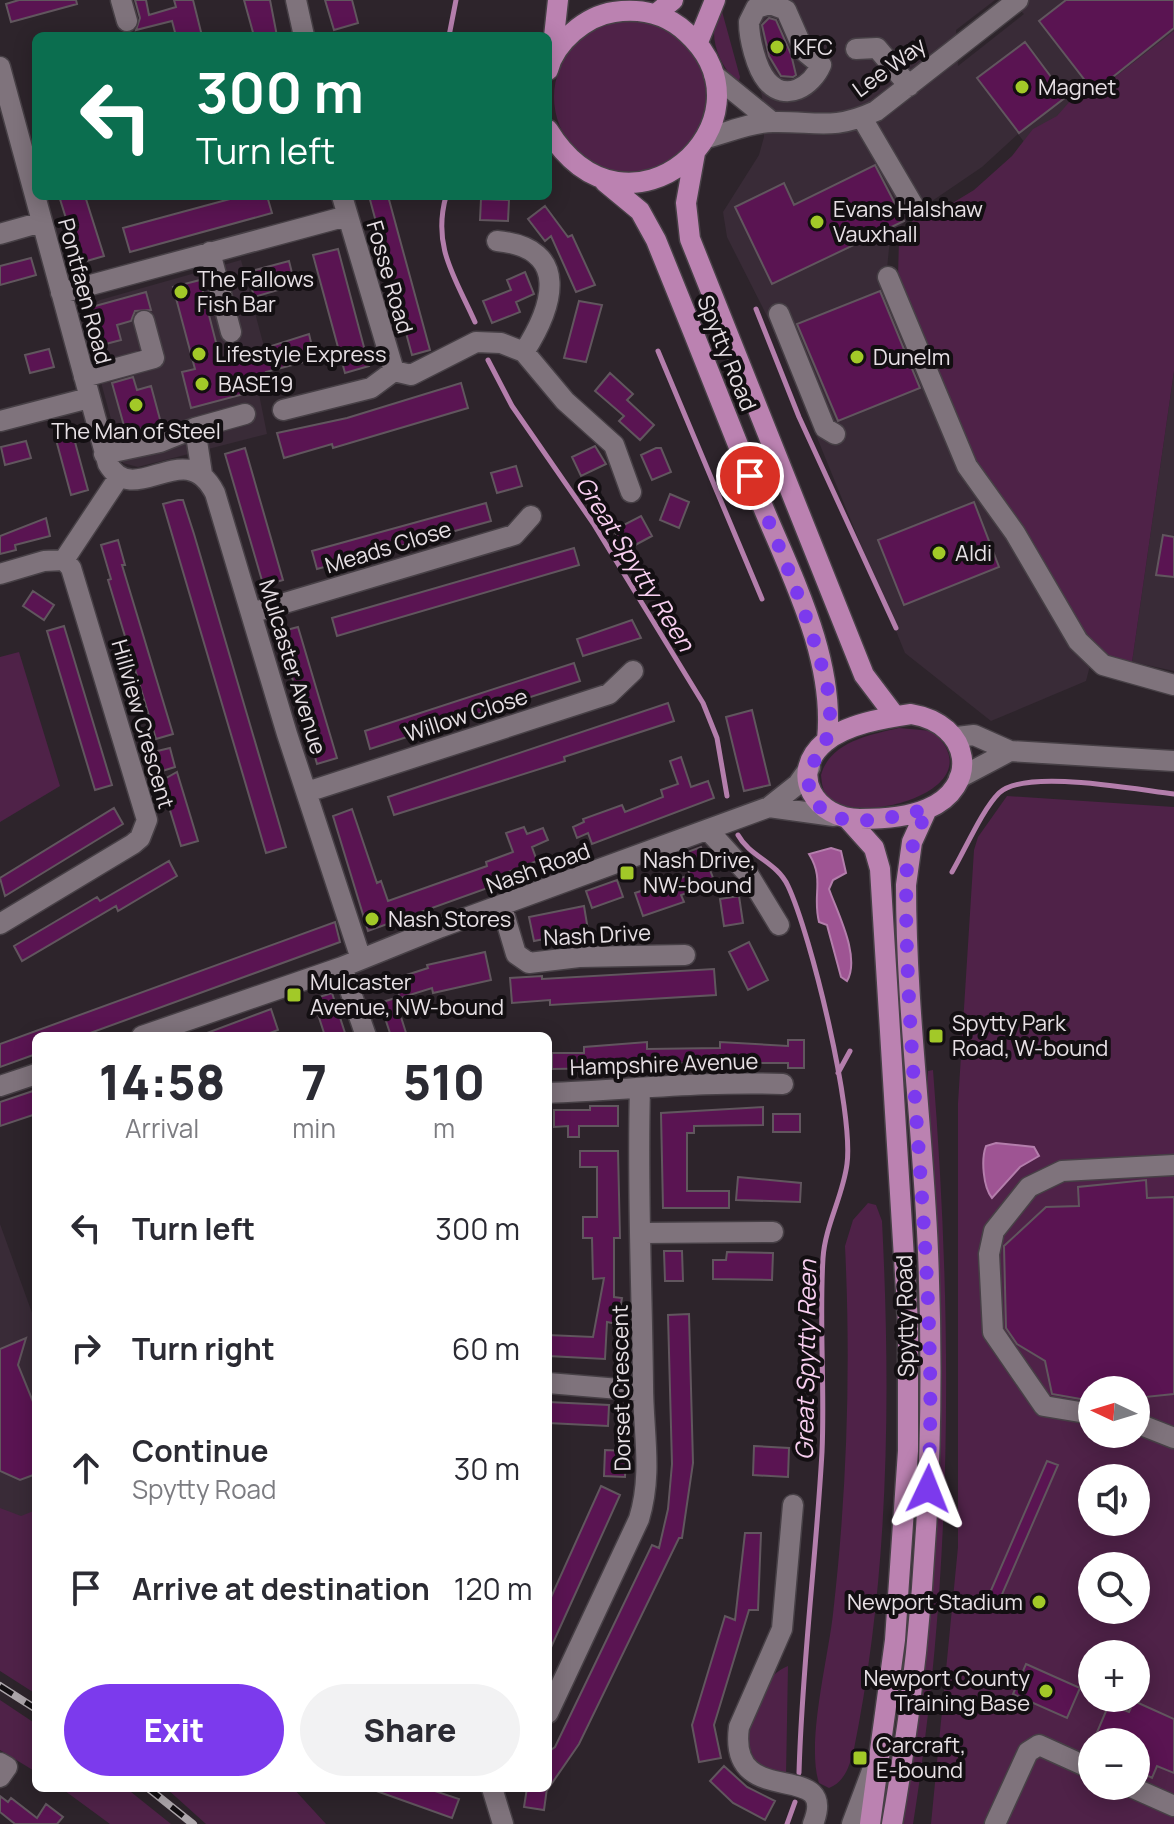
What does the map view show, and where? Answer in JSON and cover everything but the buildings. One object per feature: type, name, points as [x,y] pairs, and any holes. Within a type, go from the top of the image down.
[{"type":"main road","points":[[552,44],[558,0]]},
{"type":"main road","points":[[656,14],[673,0]]},
{"type":"main road","points":[[698,42],[715,0]]},
{"type":"main road","points":[[552,61],[568,37],[602,6],[656,14],[679,25],[698,42],[714,75]]},
{"type":"main road","name":"Spytty Road","points":[[714,75],[717,96],[687,193],[686,222],[700,268],[864,675],[895,716]]},
{"type":"main road","name":"Spytty Road","points":[[552,137],[562,153],[581,170],[605,182],[640,211],[656,240],[805,612],[826,679],[830,711],[827,740]]},
{"type":"main road","points":[[605,182],[654,179],[676,169],[700,146]]},
{"type":"main road","points":[[895,716],[927,716],[943,723],[957,737],[962,757],[959,778],[950,792],[927,809],[897,816],[841,818],[816,803],[810,792],[810,767],[816,751],[827,740],[849,729],[895,716]]},
{"type":"main road","name":"Spytty Road","points":[[892,1824],[906,1748],[922,1606],[929,1460],[928,1250],[906,909],[907,861],[927,809]]},
{"type":"main road","name":"Spytty Road","points":[[841,818],[874,848],[880,869],[908,1323],[908,1451],[902,1560],[884,1737],[870,1824]]},
{"type":"street","points":[[121,0],[127,21]]},
{"type":"street","points":[[296,0],[303,32]]},
{"type":"street","name":"Lee Way","points":[[700,146],[772,122],[816,126],[862,118],[909,86],[990,8],[1018,0]]},
{"type":"street","points":[[856,49],[877,48],[909,86]]},
{"type":"street","points":[[714,75],[772,122]]},
{"type":"street","name":"Pontfaen Road","points":[[2,80],[32,186]]},
{"type":"street","points":[[862,118],[913,205]]},
{"type":"street","name":"Pontfaen Road","points":[[36,200],[104,454],[119,477]]},
{"type":"street","points":[[61,293],[210,252],[345,206]]},
{"type":"street","name":"Fosse Road","points":[[345,206],[394,371]]},
{"type":"street","points":[[0,234],[42,222]]},
{"type":"street","points":[[497,241],[519,244],[533,252],[549,281],[547,313],[524,352]]},
{"type":"street","points":[[210,252],[231,332]]},
{"type":"street","points":[[888,277],[967,466],[1015,533],[1085,650],[1115,669],[1174,685]]},
{"type":"street","points":[[779,314],[825,428],[835,434]]},
{"type":"street","points":[[84,377],[154,358],[144,321]]},
{"type":"street","points":[[283,410],[371,388],[394,371],[411,375],[472,344],[493,342],[524,352],[565,401],[614,445],[631,492]]},
{"type":"street","points":[[0,421],[89,398]]},
{"type":"street","points":[[104,454],[160,442],[245,414]]},
{"type":"street","name":"Mulcaster Avenue","points":[[195,428],[202,474],[215,493],[307,792],[351,963]]},
{"type":"street","points":[[0,574],[44,561],[64,560],[119,477],[142,479],[181,468],[202,474]]},
{"type":"street","name":"Meads Close","points":[[251,613],[514,535],[531,516]]},
{"type":"street","name":"Hillview Crescent","points":[[0,924],[133,844],[140,838],[147,820],[75,575],[64,560]]},
{"type":"street","name":"Willow Close","points":[[307,792],[609,694],[633,671]]},
{"type":"street","points":[[957,737],[974,735],[1010,751],[1174,761]]},
{"type":"street","points":[[959,778],[1010,751]]},
{"type":"street","name":"Nash Road","points":[[153,1032],[351,963],[769,807],[798,784],[810,767]]},
{"type":"street","name":"Nash Road","points":[[769,807],[841,818]]},
{"type":"street","points":[[708,830],[748,874],[779,925]]},
{"type":"street","name":"Nash Drive","points":[[502,907],[516,954],[529,963],[579,957],[685,955]]},
{"type":"street","points":[[351,963],[365,1032]]},
{"type":"street","points":[[0,1086],[32,1075]]},
{"type":"street","name":"Hampshire Avenue","points":[[552,1093],[640,1089],[673,1084],[783,1084]]},
{"type":"street","name":"Dorset Crescent","points":[[552,1704],[646,1498],[649,1463],[643,1391],[640,1089]]},
{"type":"street","points":[[1078,1412],[1044,1406],[998,1341],[991,1323],[992,1239],[1019,1197],[1040,1180],[1062,1171],[1174,1165]]},
{"type":"street","points":[[643,1233],[773,1232]]},
{"type":"street","points":[[552,1383],[643,1391]]},
{"type":"street","points":[[1150,1429],[1174,1438]]},
{"type":"street","points":[[793,1505],[782,1629],[739,1727],[737,1739],[742,1760],[756,1775],[773,1783],[809,1789],[818,1804],[813,1824]]},
{"type":"street","points":[[852,1824],[884,1737]]},
{"type":"street","points":[[995,1824],[1028,1752],[1039,1745],[1078,1763]]},
{"type":"street","points":[[493,1792],[503,1824]]},
{"type":"street","points":[[1150,1795],[1174,1806]]},
{"type":"shaded area","points":[[755,0],[995,0],[956,30],[958,66],[1024,14],[1009,0],[1174,0],[1174,57],[1035,156],[1018,134],[982,167],[910,216],[890,238],[887,269],[935,393],[1092,658],[1086,681],[991,721],[905,653],[769,320],[727,237],[723,212],[759,155],[764,137],[762,96],[751,59]]},
{"type":"shaded area","points":[[720,4],[740,77],[738,85],[724,66],[716,47],[714,26]]},
{"type":"shaded area","points":[[630,21],[659,26],[684,43],[701,68],[706,97],[701,126],[684,151],[659,168],[630,173],[601,168],[576,151],[559,126],[554,97],[559,68],[576,43],[601,26]]},
{"type":"shaded area","points":[[1174,31],[1174,371],[1132,662],[1112,662],[1090,646],[1032,540],[975,464],[898,277],[899,239],[913,220],[946,207],[974,190],[1012,156],[1033,129],[1057,116],[1071,100],[1092,95]]},
{"type":"shaded area","points":[[241,260],[275,388],[259,394],[267,434],[138,467],[123,463],[84,320],[85,309],[100,300]]},
{"type":"shaded area","points":[[1174,371],[1174,671],[1132,662]]},
{"type":"shaded area","points":[[19,652],[60,786],[0,822],[0,657]]},
{"type":"shaded area","points":[[899,728],[932,731],[948,752],[948,770],[937,785],[917,797],[893,805],[867,808],[845,806],[829,798],[821,775],[833,755],[852,742]]},
{"type":"shaded area","points":[[1007,796],[1174,807],[1174,1824],[931,1824],[958,1547],[958,1103],[974,850],[978,837]]},
{"type":"shaded area","points":[[831,848],[841,851],[846,873],[833,880],[829,889],[850,947],[851,971],[847,981],[841,977],[827,925],[819,922],[816,872],[809,854]]},
{"type":"shaded area","points":[[933,1070],[944,1259],[946,1448],[936,1636],[926,1730],[913,1824],[901,1824],[927,1621],[926,1102],[928,1071]]},
{"type":"shaded area","points":[[996,1143],[1034,1147],[1039,1156],[1020,1167],[992,1198],[985,1180],[984,1158],[986,1146]]},
{"type":"shaded area","points":[[868,1203],[876,1205],[882,1221],[885,1288],[886,1422],[880,1555],[874,1622],[853,1754],[842,1779],[829,1788],[819,1783],[815,1746],[833,1614],[845,1476],[848,1384],[845,1246],[853,1220]]},
{"type":"shaded area","points":[[0,1224],[32,1313],[32,1596],[0,1576]]},
{"type":"shaded area","points":[[0,1508],[21,1516],[32,1512],[32,1691],[0,1671]]},
{"type":"shaded area","points":[[788,1666],[786,1776],[767,1771],[755,1760],[749,1744],[749,1726],[762,1689],[774,1675]]},
{"type":"shaded area","points":[[0,1700],[32,1721],[32,1770],[0,1750]]},
{"type":"shaded area","points":[[66,1792],[131,1792],[171,1824],[110,1824]]},
{"type":"shaded area","points":[[170,1792],[297,1792],[326,1824],[206,1824]]},
{"type":"waterway","points":[[450,32],[456,0]]},
{"type":"waterway","name":"Great Spytty Reen","points":[[445,200],[442,214],[444,246],[453,276],[475,322]]},
{"type":"waterway","points":[[756,309],[799,417],[896,628]]},
{"type":"waterway","points":[[658,351],[762,599]]},
{"type":"waterway","name":"Great Spytty Reen","points":[[488,360],[512,406],[593,523],[703,703],[717,738],[727,796]]},
{"type":"waterway","points":[[952,872],[993,800],[1013,786],[1056,781],[1174,794]]},
{"type":"waterway","name":"Great Spytty Reen","points":[[738,835],[749,849],[783,878],[797,910],[829,1024],[847,1139],[845,1176],[823,1258],[822,1452],[799,1773]]},
{"type":"waterway","points":[[838,1073],[850,1051]]},
{"type":"waterway","name":"Great Spytty Reen","points":[[787,1824],[795,1802]]},
{"type":"railway","points":[[0,1686],[32,1706]]},
{"type":"railway","points":[[153,1792],[193,1824]]},
{"type":"place","name":"KFC","points":[[777,47]]},
{"type":"place","name":"Magnet","points":[[1022,87]]},
{"type":"place","name":"Evans Halshaw Vauxhall","points":[[817,222]]},
{"type":"place","name":"The Fallows Fish Bar","points":[[181,292]]},
{"type":"place","name":"Lifestyle Express","points":[[199,354]]},
{"type":"place","name":"Dunelm","points":[[857,357]]},
{"type":"place","name":"BASE19","points":[[202,384]]},
{"type":"place","name":"The Man of Steel","points":[[136,405]]},
{"type":"place","name":"Aldi","points":[[939,553]]},
{"type":"place","name":"Nash Drive, NW-bound","points":[[627,873]]},
{"type":"place","name":"Nash Stores","points":[[372,919]]},
{"type":"place","name":"Mulcaster Avenue, NW-bound","points":[[294,995]]},
{"type":"place","name":"Spytty Park Road, W-bound","points":[[936,1036]]},
{"type":"place","name":"Newport Stadium","points":[[1039,1602]]},
{"type":"place","name":"Newport County Training Base","points":[[1046,1691]]},
{"type":"place","name":"Carcraft, E-bound","points":[[860,1758]]},
{"type":"route","points":[[750,476],[805,612],[826,679],[830,711],[827,740],[816,751],[810,767],[810,792],[823,809],[834,816],[848,819],[897,816],[927,809],[907,861],[906,922],[928,1250],[931,1349],[928,1489]]}]
